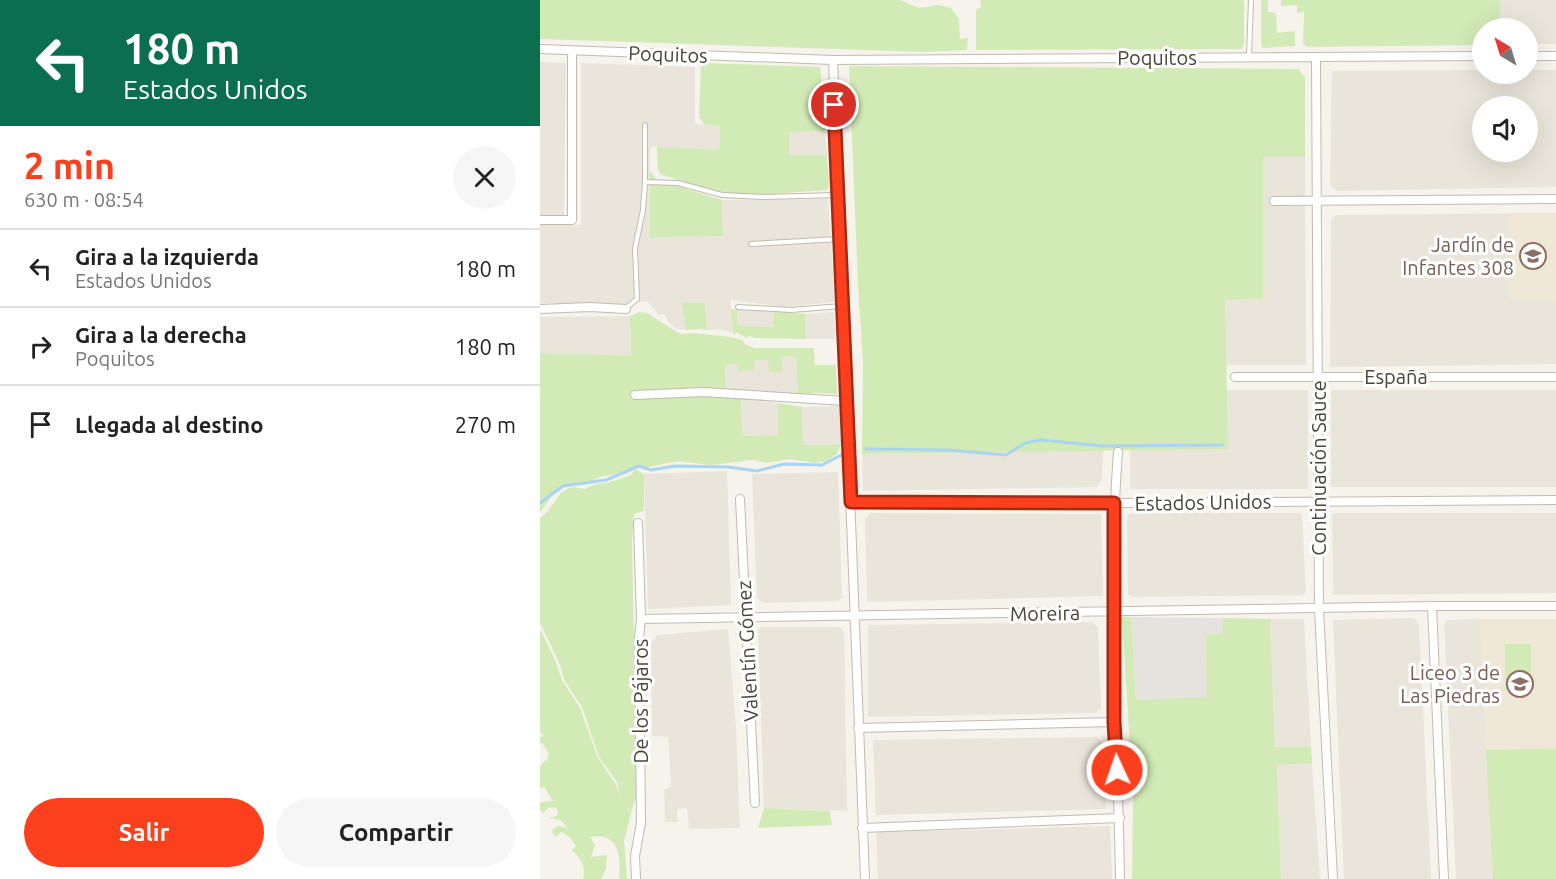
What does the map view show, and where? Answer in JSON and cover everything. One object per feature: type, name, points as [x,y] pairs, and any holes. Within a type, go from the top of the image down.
[{"type":"street","name":"Poquitos","points":[[540,49],[833,60],[1472,56]]},
{"type":"street","points":[[540,220],[572,220],[572,51]]},
{"type":"street","points":[[1538,56],[1556,56]]},
{"type":"street","name":"Continuación Sauce","points":[[1316,57],[1319,609],[1333,879]]},
{"type":"street","points":[[833,60],[865,879]]},
{"type":"street","points":[[1274,201],[1556,199]]},
{"type":"street","points":[[540,309],[590,307],[626,309]]},
{"type":"street","name":"España","points":[[1235,377],[1556,377]]},
{"type":"street","points":[[635,396],[703,392],[845,402]]},
{"type":"street","points":[[1118,452],[1114,503],[1114,722],[1120,818],[1120,879]]},
{"type":"street","name":"Valentín Gómez","points":[[740,498],[744,616],[755,803]]},
{"type":"street","name":"Estados Unidos","points":[[851,502],[1556,500]]},
{"type":"street","name":"De los Pájaros","points":[[636,879],[635,856],[641,823],[639,638],[641,619],[638,523]]},
{"type":"street","points":[[1432,606],[1444,879]]},
{"type":"street","name":"Moreira","points":[[641,619],[854,614],[1556,606]]},
{"type":"street","points":[[858,728],[1114,722]]},
{"type":"street","points":[[862,828],[1120,818]]},
{"type":"lane","points":[[1249,57],[1251,0]]},
{"type":"lane","points":[[626,309],[637,299],[635,248],[643,210],[645,125]]},
{"type":"lane","points":[[645,182],[678,183],[722,195],[763,197],[837,195]]},
{"type":"lane","points":[[751,244],[840,239]]},
{"type":"lane","points":[[738,307],[791,310],[843,306]]},
{"type":"shaded area","points":[[1500,0],[1556,0],[1556,44],[1538,44],[1538,18],[1500,18]]},
{"type":"shaded area","points":[[540,62],[566,63],[564,216],[540,215]]},
{"type":"shaded area","points":[[581,63],[695,67],[695,124],[721,126],[719,150],[650,147],[650,238],[723,236],[722,200],[828,199],[835,302],[784,307],[731,300],[733,334],[720,329],[707,330],[705,303],[683,303],[686,330],[676,329],[664,314],[659,315],[647,301],[624,304],[540,303],[540,224],[581,225]]},
{"type":"shaded area","points":[[1472,70],[1472,84],[1538,84],[1538,70],[1556,70],[1556,187],[1336,191],[1330,185],[1332,71]]},
{"type":"shaded area","points":[[825,131],[827,155],[789,155],[789,132]]},
{"type":"shaded area","points":[[1263,157],[1305,157],[1306,365],[1226,365],[1224,300],[1263,298]]},
{"type":"shaded area","points":[[1556,213],[1556,364],[1330,367],[1331,220],[1336,215]]},
{"type":"shaded area","name":"Jardín de Infantes 308","points":[[1556,213],[1556,301],[1510,299],[1510,214]]},
{"type":"shaded area","points":[[737,310],[774,311],[775,327],[738,326]]},
{"type":"shaded area","points":[[834,312],[835,339],[805,339],[805,314]]},
{"type":"shaded area","points":[[630,316],[631,355],[540,353],[540,317]]},
{"type":"shaded area","points":[[782,356],[796,357],[798,395],[726,390],[725,365],[738,364],[738,371],[753,370],[755,360],[768,360],[782,372]]},
{"type":"shaded area","points":[[1227,390],[1308,390],[1308,489],[1130,489],[1130,450],[1227,449]]},
{"type":"shaded area","points":[[1331,390],[1556,390],[1556,487],[1331,487]]},
{"type":"shaded area","points":[[741,399],[778,403],[778,435],[743,436]]},
{"type":"shaded area","points":[[840,406],[841,445],[803,445],[802,407]]},
{"type":"shaded area","points":[[1103,450],[1102,480],[1097,487],[863,491],[862,454]]},
{"type":"shaded area","points":[[727,471],[731,605],[648,609],[644,474]]},
{"type":"shaded area","points":[[838,472],[842,598],[838,601],[764,603],[757,598],[752,474]]},
{"type":"shaded area","points":[[871,513],[1101,514],[1103,596],[867,602],[865,519]]},
{"type":"shaded area","points":[[1131,513],[1302,513],[1306,592],[1302,595],[1132,597],[1128,594],[1127,516]]},
{"type":"shaded area","points":[[1335,513],[1556,513],[1556,593],[1333,595],[1332,516]]},
{"type":"shaded area","points":[[1131,617],[1223,618],[1223,635],[1206,635],[1207,698],[1136,700]]},
{"type":"shaded area","points":[[1414,618],[1419,624],[1431,879],[1344,879],[1333,620]]},
{"type":"shaded area","points":[[1270,619],[1304,619],[1311,747],[1275,747]]},
{"type":"shaded area","name":"Liceo 3 de Las Piedras","points":[[1480,619],[1556,619],[1556,749],[1486,750]]},
{"type":"shaded area","points":[[1556,619],[1556,879],[1456,879],[1444,623],[1448,620]]},
{"type":"shaded area","points":[[1092,622],[1098,628],[1101,708],[1096,713],[868,717],[868,625]]},
{"type":"shaded area","points":[[760,627],[839,627],[844,631],[847,811],[764,808],[758,630]]},
{"type":"shaded area","points":[[728,629],[736,728],[740,828],[689,829],[687,808],[677,809],[678,822],[665,822],[664,790],[671,787],[668,737],[652,736],[651,643],[658,635]]},
{"type":"shaded area","points":[[1097,737],[1103,743],[1106,809],[876,815],[873,740]]},
{"type":"shaded area","points":[[1312,763],[1320,879],[1281,879],[1277,765]]},
{"type":"shaded area","points":[[1110,826],[1112,879],[878,879],[876,834],[879,832]]},
{"type":"green space","points":[[540,0],[900,0],[919,8],[938,5],[951,8],[959,19],[960,39],[968,38],[967,50],[924,52],[540,39]]},
{"type":"green space","points":[[980,0],[1244,0],[1244,44],[1242,49],[976,50],[976,10],[981,7]]},
{"type":"green space","points":[[1261,0],[1268,0],[1268,12],[1276,13],[1277,33],[1295,31],[1295,46],[1262,48]]},
{"type":"green space","points":[[1281,0],[1500,0],[1500,18],[1472,18],[1472,45],[1307,47],[1303,44],[1304,12],[1297,13],[1297,5],[1281,6]]},
{"type":"green space","points":[[701,63],[820,67],[825,131],[789,132],[789,155],[827,155],[829,185],[827,190],[730,197],[660,174],[657,147],[719,150],[720,126],[705,125],[699,117]]},
{"type":"green space","points":[[849,66],[1298,69],[1305,77],[1305,157],[1263,157],[1263,298],[1225,300],[1228,449],[862,454],[863,363]]},
{"type":"green space","points":[[650,171],[655,178],[661,181],[722,200],[723,236],[650,238]]},
{"type":"green space","points":[[682,303],[705,303],[707,330],[686,330]]},
{"type":"green space","points":[[731,309],[737,310],[738,326],[774,327],[774,311],[805,314],[805,339],[750,336],[746,338],[738,333],[733,334]]},
{"type":"green space","points":[[639,312],[647,313],[680,334],[694,333],[730,337],[742,340],[754,348],[814,348],[815,365],[836,365],[837,394],[798,395],[796,357],[782,356],[782,372],[769,372],[768,360],[755,360],[754,370],[738,371],[737,364],[725,365],[726,390],[720,390],[732,399],[741,399],[743,436],[778,435],[778,403],[802,407],[803,445],[841,445],[837,454],[826,461],[815,463],[790,459],[766,463],[753,460],[711,465],[678,461],[645,468],[634,466],[630,471],[600,477],[585,485],[569,484],[556,489],[540,513],[540,353],[631,355],[630,316]]},
{"type":"green space","points":[[635,469],[644,474],[644,511],[634,514],[632,541],[637,794],[631,813],[623,801],[631,814],[624,841],[627,879],[619,879],[619,855],[613,842],[600,836],[590,837],[595,845],[591,857],[607,855],[606,869],[601,879],[583,879],[582,863],[572,850],[576,846],[566,834],[561,832],[556,837],[552,832],[559,826],[568,828],[560,820],[549,818],[557,816],[556,808],[549,807],[543,813],[540,810],[540,802],[553,801],[544,787],[540,788],[540,766],[549,754],[540,743],[540,737],[544,736],[540,732],[540,629],[562,680],[580,708],[598,758],[615,783],[620,795],[617,782],[599,757],[582,707],[565,681],[558,660],[540,623],[540,518],[561,493],[571,487],[585,489],[610,482],[631,475]]},
{"type":"green space","points":[[1122,617],[1131,617],[1136,700],[1207,697],[1206,635],[1223,634],[1223,618],[1270,619],[1275,747],[1311,747],[1312,763],[1277,765],[1281,879],[1132,879],[1133,795]]},
{"type":"green space","points":[[1505,644],[1531,644],[1531,690],[1505,690]]},
{"type":"green space","points":[[1556,749],[1556,879],[1493,879],[1486,750]]},
{"type":"green space","points":[[764,808],[830,811],[832,825],[758,828]]},
{"type":"waterway","points":[[866,449],[948,450],[1006,455],[1025,443],[1040,440],[1103,446],[1222,445]]},
{"type":"waterway","points":[[540,503],[563,486],[606,480],[639,466],[651,470],[675,466],[728,467],[757,471],[784,464],[822,465],[847,452]]},
{"type":"place","name":"Jardín de Infantes 308","points":[[1533,256]]},
{"type":"place","name":"Liceo 3 de Las Piedras","points":[[1520,684]]},
{"type":"route","points":[[834,105],[851,502],[1114,503],[1114,722],[1117,770]]}]
